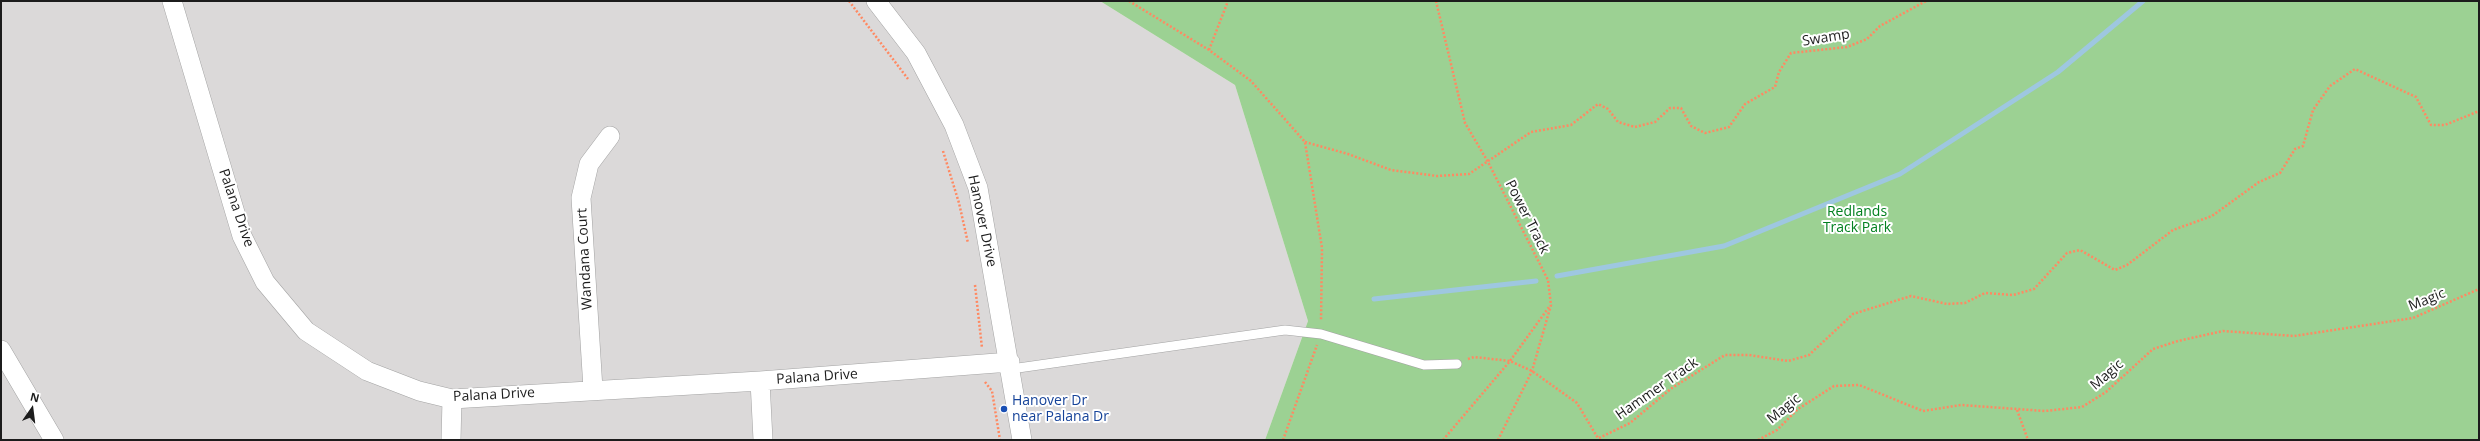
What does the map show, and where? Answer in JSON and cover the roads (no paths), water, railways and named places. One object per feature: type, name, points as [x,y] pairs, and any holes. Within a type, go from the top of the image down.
[{"type":"street","name":"Palana Drive","points":[[172,1],[242,236],[265,282],[306,331],[367,371],[418,390],[452,399],[593,389],[760,381],[1010,366]]},
{"type":"street","name":"Hanover Drive","points":[[876,1],[916,52],[954,125],[978,188],[1022,440]]},
{"type":"street","name":"Wandana Court","points":[[593,389],[581,198],[589,164],[610,136]]},
{"type":"street","points":[[1,350],[54,440]]},
{"type":"street","points":[[760,381],[763,440]]},
{"type":"street","points":[[451,440],[452,399]]},
{"type":"lane","points":[[1010,366],[1285,330],[1321,334],[1424,365],[1457,364]]},
{"type":"waterway","points":[[1557,276],[1724,246],[1900,174],[2058,72],[2143,1]]},
{"type":"waterway","points":[[1374,299],[1536,281]]},
{"type":"place","name":"Hanover Dr near Palana Dr","points":[[1004,409]]},
{"type":"park label","name":"Redlands Track Park","points":[[1857,220]]}]
